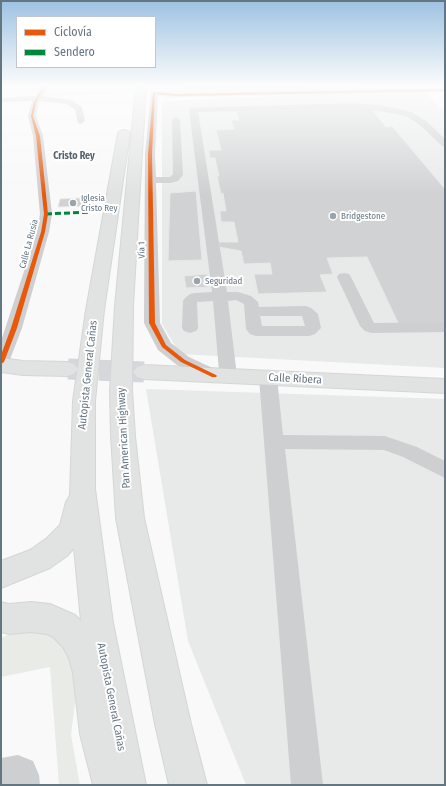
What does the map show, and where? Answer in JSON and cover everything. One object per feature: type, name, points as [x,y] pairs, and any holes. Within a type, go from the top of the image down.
[{"type":"main road","name":"Pan American Highway","points":[[137,122],[124,306],[121,390],[130,518],[173,724],[188,785]]},
{"type":"main road","name":"Autopista General Cañas","points":[[127,785],[97,623],[82,489],[82,440],[85,394],[95,310],[141,122]]},
{"type":"main road","points":[[134,174],[150,154]]},
{"type":"main road","points":[[1,365],[23,368],[67,369]]},
{"type":"main road","name":"Calle Ribera","points":[[144,372],[445,386]]},
{"type":"main road","points":[[7,569],[40,559],[57,547],[71,532],[76,519],[82,489]]},
{"type":"main road","points":[[4,620],[31,618],[50,619],[64,626],[74,636],[83,651],[90,673],[98,734],[112,785]]},
{"type":"street","name":"Calle La Rusia","points":[[1,362],[16,320],[43,232],[46,214],[38,136],[34,122]]},
{"type":"street","name":"Vía 1","points":[[149,122],[152,323],[164,346],[183,361],[221,376]]},
{"type":"street","points":[[150,180],[170,180],[178,175],[176,122]]},
{"type":"street","points":[[196,122],[220,296],[221,376]]},
{"type":"street","points":[[421,122],[445,144]]},
{"type":"street","points":[[344,277],[368,326],[375,329],[445,328]]},
{"type":"street","points":[[190,328],[190,301],[195,297],[238,296],[251,302],[252,312]]},
{"type":"street","points":[[268,378],[307,785]]},
{"type":"street","points":[[274,442],[386,443],[410,452],[445,470]]},
{"type":"street","points":[[1,772],[18,770],[22,772],[24,775],[24,785]]},
{"type":"shaded area","name":"Bridgestone","points":[[162,122],[445,122],[445,368],[180,354],[162,324]]},
{"type":"shaded area","points":[[146,389],[445,399],[445,785],[246,785],[188,641]]},
{"type":"shaded area","points":[[34,631],[50,635],[65,642],[78,679],[71,735],[80,785],[59,785],[50,667],[1,677],[1,638],[15,632]]},
{"type":"building","name":"Bridgestone","points":[[232,122],[382,122],[386,127],[392,126],[445,189],[445,323],[399,325],[367,257],[327,258],[333,274],[320,275],[327,292],[258,294],[254,274],[272,274],[270,263],[244,264],[241,251],[219,247],[219,242],[238,242],[234,222],[221,222],[220,211],[226,211],[223,193],[221,194],[215,158],[210,158],[209,150],[221,150],[216,130],[234,129]]},
{"type":"building","points":[[196,191],[202,260],[168,261],[170,193]]},
{"type":"building","name":"Iglesia Cristo Rey","points":[[88,198],[87,206],[58,207],[60,199]]},
{"type":"building","name":"Seguridad","points":[[207,274],[209,287],[186,288],[184,276]]},
{"type":"tunnel","points":[[68,369],[144,372]]},
{"type":"marked path","points":[[46,214],[91,212]]},
{"type":"cycle path","points":[[1,362],[14,328],[43,232],[46,214],[38,136],[34,122]]},
{"type":"cycle path","points":[[152,122],[150,154],[152,323],[164,346],[183,361],[214,376]]},
{"type":"place","name":"Iglesia Cristo Rey","points":[[73,203]]},
{"type":"place","name":"Bridgestone","points":[[333,216]]},
{"type":"place","name":"Seguridad","points":[[197,281]]},
{"type":"district","name":"Cristo Rey","points":[[74,156]]}]
